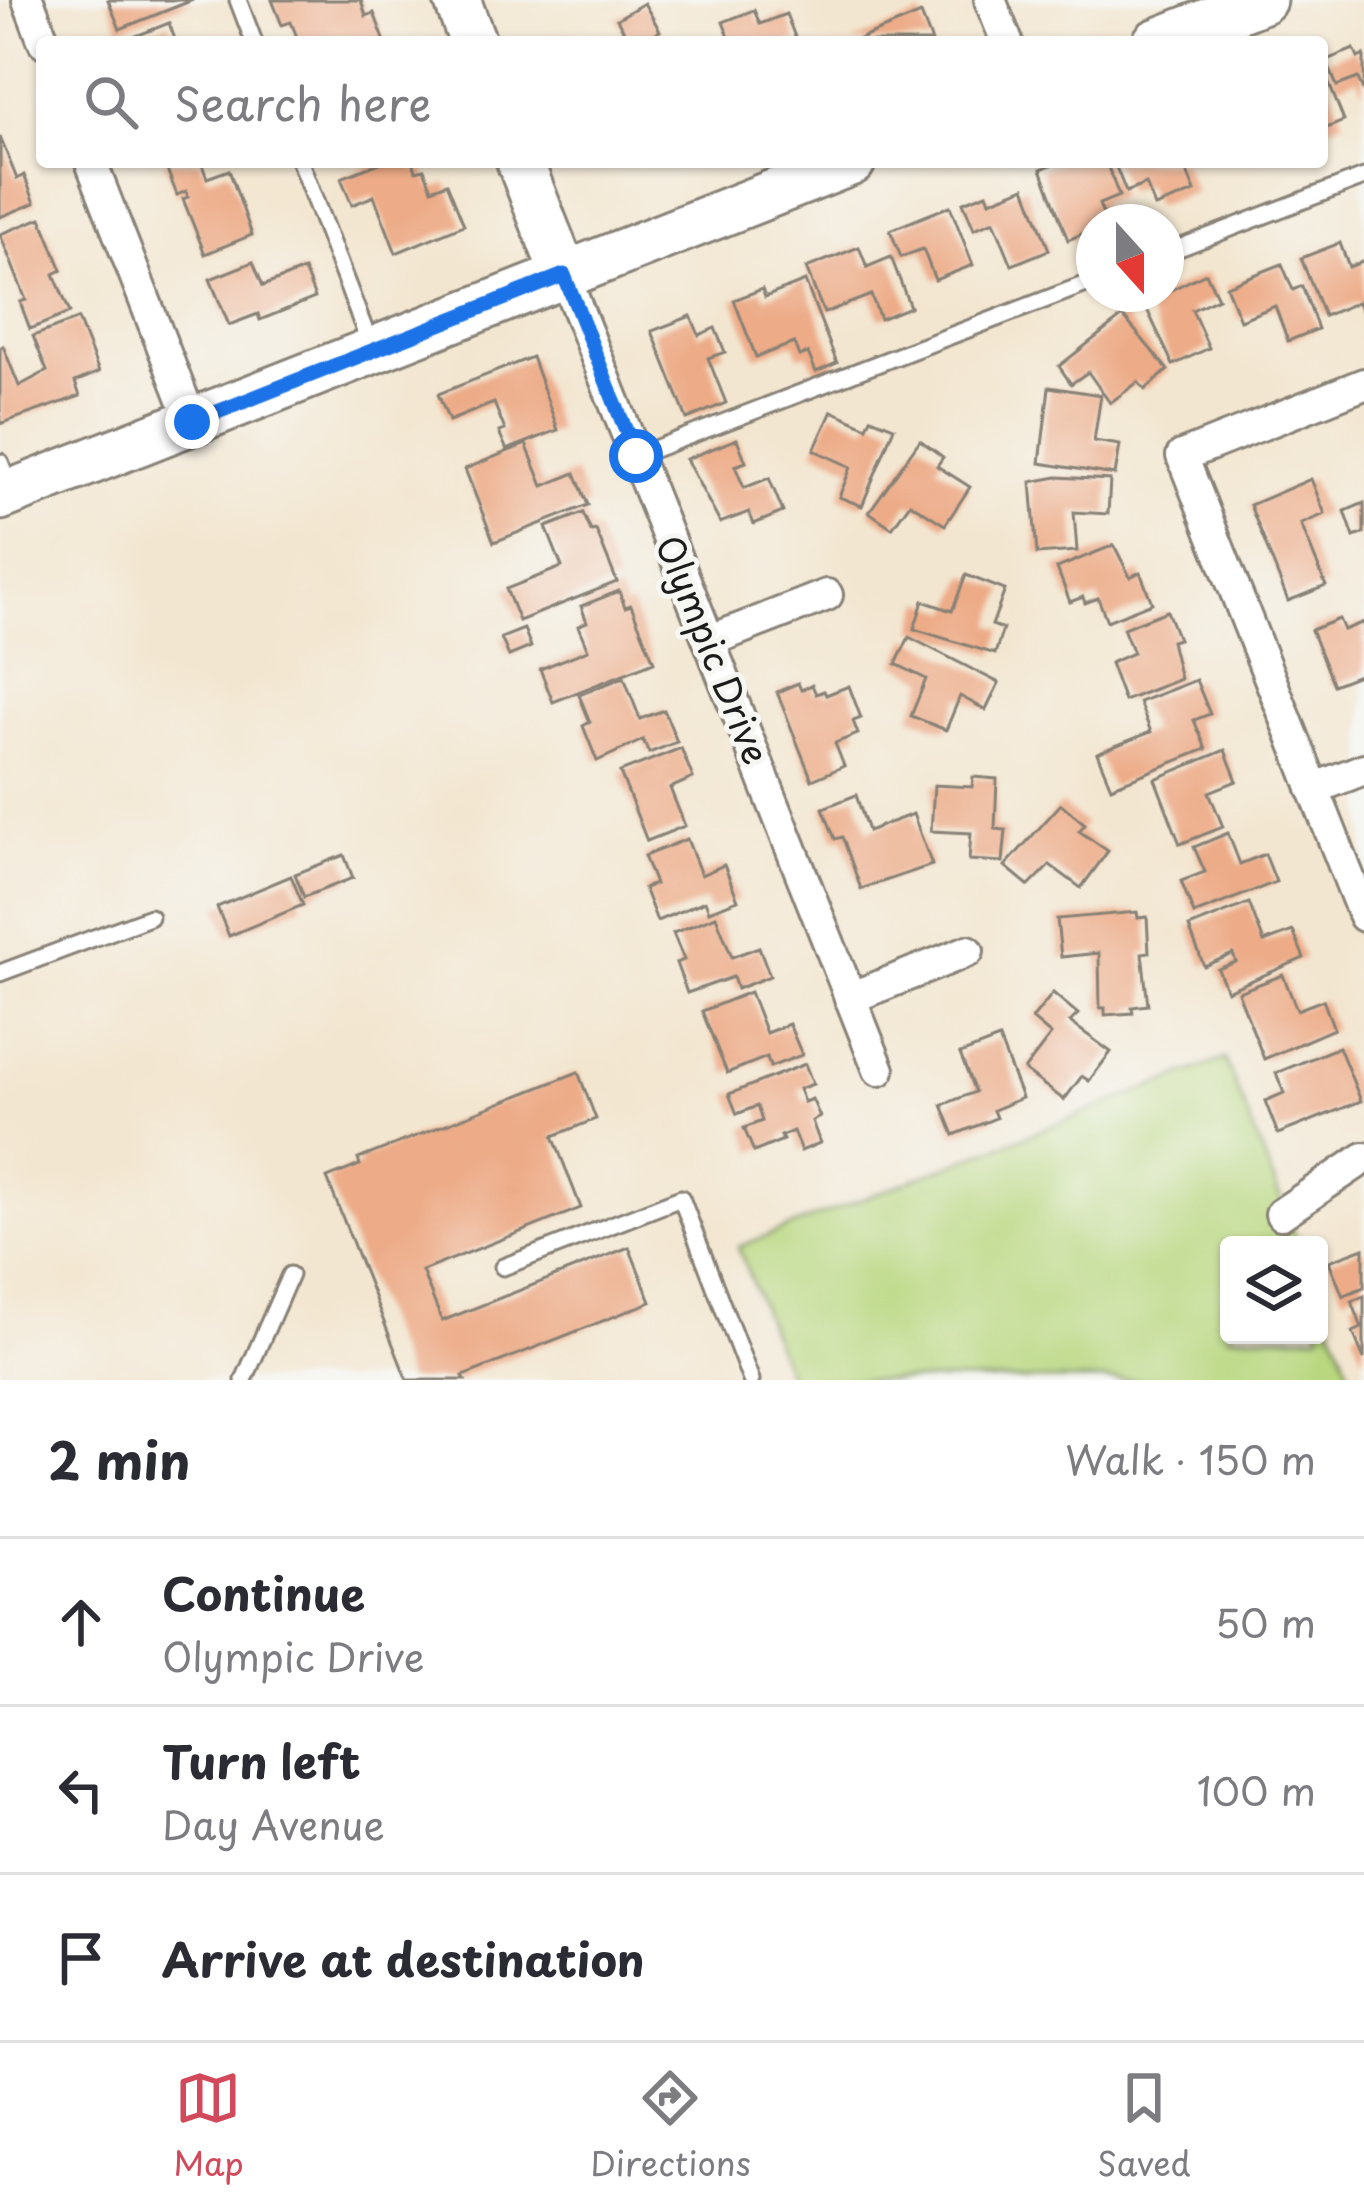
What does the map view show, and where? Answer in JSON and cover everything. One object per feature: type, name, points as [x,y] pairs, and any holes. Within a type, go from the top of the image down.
[{"type":"street","points":[[28,0],[42,36]]},
{"type":"street","points":[[457,0],[471,36]]},
{"type":"street","points":[[990,0],[1004,36]]},
{"type":"street","points":[[1171,36],[1263,0]]},
{"type":"street","points":[[93,168],[192,422]]},
{"type":"street","name":"Olympic Drive","points":[[522,168],[879,1070]]},
{"type":"street","points":[[4,484],[192,422],[837,168]]},
{"type":"street","points":[[1364,384],[1182,456],[1364,916]]},
{"type":"street","points":[[709,641],[827,595]]},
{"type":"street","points":[[1313,789],[1364,769]]},
{"type":"street","points":[[850,998],[968,951]]},
{"type":"street","points":[[1280,1214],[1364,1158]]},
{"type":"lane","points":[[238,0],[252,36]]},
{"type":"lane","points":[[302,168],[372,351]]},
{"type":"lane","points":[[1184,246],[1364,177]]},
{"type":"lane","points":[[636,456],[1076,287]]},
{"type":"lane","points":[[0,974],[150,917]]},
{"type":"lane","points":[[503,1267],[681,1198],[751,1380]]},
{"type":"lane","points":[[244,1380],[290,1275]]},
{"type":"green space","points":[[1225,1059],[1295,1236],[1220,1236],[1220,1344],[1328,1344],[1328,1317],[1353,1380],[790,1380],[738,1247]]},
{"type":"building","points":[[108,0],[193,0],[120,29]]},
{"type":"building","points":[[272,0],[361,0],[366,16],[374,13],[383,36],[297,36],[291,22],[282,25]]},
{"type":"building","points":[[644,3],[660,31],[651,36],[627,36],[617,19]]},
{"type":"building","points":[[754,10],[760,24],[786,14],[795,36],[729,36],[723,22]]},
{"type":"building","points":[[921,14],[930,36],[867,36]]},
{"type":"building","points":[[169,23],[174,36],[136,36]]},
{"type":"building","points":[[1354,49],[1358,58],[1364,55],[1364,93],[1358,78],[1337,86],[1328,59]]},
{"type":"building","points":[[1328,81],[1344,121],[1328,128]]},
{"type":"building","points":[[0,137],[17,179],[24,175],[35,203],[0,217]]},
{"type":"building","points":[[166,168],[203,168],[207,178],[229,170],[252,235],[205,254],[183,199],[188,197],[186,191],[177,195]]},
{"type":"building","points":[[367,168],[424,169],[432,189],[447,183],[464,225],[396,253],[374,196],[352,205],[341,178]]},
{"type":"building","points":[[1108,168],[1119,196],[1099,204],[1076,204],[1076,237],[1068,240],[1041,169]]},
{"type":"building","points":[[1116,168],[1185,168],[1195,192],[1154,204],[1146,184],[1126,192]]},
{"type":"building","points":[[1025,187],[1049,250],[1012,265],[994,221],[974,229],[963,202],[987,193],[990,201]]},
{"type":"building","points":[[950,206],[973,265],[935,280],[923,249],[901,257],[890,230]]},
{"type":"building","points":[[41,218],[62,270],[54,274],[70,313],[30,329],[20,302],[26,300],[0,234]]},
{"type":"building","points":[[1340,243],[1349,267],[1364,261],[1364,317],[1358,302],[1324,316],[1301,258]]},
{"type":"building","points":[[859,247],[867,267],[891,257],[910,307],[880,319],[871,295],[824,313],[806,268]]},
{"type":"building","points":[[253,262],[263,286],[304,270],[315,298],[260,320],[258,314],[229,325],[210,279]]},
{"type":"building","points":[[1282,264],[1293,290],[1302,286],[1318,329],[1288,341],[1275,306],[1240,320],[1226,286]]},
{"type":"building","points":[[1206,273],[1218,298],[1192,310],[1209,348],[1173,365],[1148,312],[1184,312],[1184,284]]},
{"type":"building","points":[[805,281],[837,363],[816,372],[808,353],[799,356],[794,343],[756,357],[734,300],[762,289],[765,297]]},
{"type":"building","points":[[691,316],[699,335],[715,328],[725,352],[708,358],[726,403],[687,419],[652,331]]},
{"type":"building","points":[[1123,316],[1168,370],[1145,390],[1138,382],[1110,403],[1088,372],[1071,384],[1059,366]]},
{"type":"building","points":[[78,319],[99,372],[75,382],[80,396],[0,424],[0,348],[3,346],[19,386],[47,371],[33,336]]},
{"type":"building","points":[[532,357],[558,430],[507,450],[494,403],[449,421],[438,394]]},
{"type":"building","points":[[1049,387],[1101,395],[1094,441],[1120,445],[1115,475],[1040,463]]},
{"type":"building","points":[[832,411],[867,427],[871,418],[894,427],[862,506],[839,497],[851,467],[814,450]]},
{"type":"building","points":[[737,439],[746,462],[735,466],[744,488],[769,478],[783,512],[754,524],[749,512],[720,523],[686,459]]},
{"type":"building","points":[[920,440],[943,457],[937,466],[970,487],[945,525],[910,503],[892,528],[869,512]]},
{"type":"building","points":[[526,444],[543,486],[575,473],[588,505],[494,542],[465,469]]},
{"type":"building","points":[[1057,477],[1110,480],[1108,514],[1074,512],[1077,551],[1037,554],[1031,482]]},
{"type":"building","points":[[1311,479],[1325,514],[1301,524],[1326,586],[1288,601],[1250,505]]},
{"type":"building","points":[[1364,503],[1364,533],[1354,537],[1345,511]]},
{"type":"building","points":[[583,513],[591,531],[596,530],[617,582],[519,621],[506,589],[562,567],[546,527]]},
{"type":"building","points":[[1114,545],[1130,577],[1140,572],[1152,603],[1107,621],[1098,598],[1070,602],[1057,568]]},
{"type":"building","points":[[966,575],[1005,590],[992,625],[1003,629],[995,654],[914,629],[923,601],[952,611]]},
{"type":"building","points":[[619,591],[625,607],[631,605],[654,662],[553,702],[540,669],[588,650],[578,626],[587,622],[581,606]]},
{"type":"building","points":[[1167,611],[1178,639],[1171,641],[1180,679],[1124,701],[1110,663],[1133,653],[1123,628]]},
{"type":"building","points":[[1339,619],[1344,630],[1364,622],[1364,673],[1333,685],[1311,630]]},
{"type":"building","points":[[524,629],[531,647],[509,656],[501,638]]},
{"type":"building","points":[[909,637],[999,683],[986,710],[960,696],[946,730],[911,716],[926,679],[896,664]]},
{"type":"building","points":[[624,677],[640,719],[664,710],[677,742],[649,753],[643,740],[597,761],[583,726],[590,722],[579,695]]},
{"type":"building","points":[[1196,680],[1210,714],[1194,720],[1206,749],[1111,787],[1097,753],[1151,732],[1139,702]]},
{"type":"building","points":[[798,683],[801,690],[812,685],[816,694],[824,691],[826,695],[849,686],[861,718],[853,721],[858,734],[835,743],[844,766],[812,780],[777,692]]},
{"type":"building","points":[[681,748],[693,778],[670,788],[685,826],[647,841],[620,772]]},
{"type":"building","points":[[1225,750],[1237,781],[1209,792],[1223,827],[1180,844],[1155,779]]},
{"type":"building","points":[[973,777],[997,779],[995,829],[1006,830],[1003,862],[969,860],[971,833],[931,831],[934,785],[972,787]]},
{"type":"building","points":[[856,795],[868,831],[913,814],[932,865],[861,889],[844,841],[835,839],[823,808]]},
{"type":"building","points":[[1061,804],[1085,824],[1079,831],[1108,851],[1081,888],[1050,865],[1029,886],[1005,866]]},
{"type":"building","points":[[1228,833],[1240,864],[1265,854],[1276,882],[1194,914],[1181,881],[1205,872],[1194,847]]},
{"type":"building","points":[[687,839],[701,875],[724,865],[738,900],[709,911],[705,901],[657,921],[644,888],[655,884],[644,856]]},
{"type":"building","points":[[344,855],[353,878],[304,897],[295,874]]},
{"type":"building","points":[[291,876],[303,905],[229,936],[217,907]]},
{"type":"building","points":[[1249,903],[1264,942],[1293,931],[1304,958],[1227,991],[1218,969],[1236,962],[1233,954],[1204,966],[1189,927]]},
{"type":"building","points":[[1137,912],[1138,918],[1147,917],[1149,952],[1142,953],[1148,1005],[1132,1007],[1133,1013],[1105,1015],[1105,1008],[1100,1008],[1099,953],[1061,957],[1057,919]]},
{"type":"building","points":[[716,916],[732,957],[759,947],[770,976],[737,989],[733,977],[687,993],[676,963],[684,960],[673,933]]},
{"type":"building","points":[[1283,975],[1297,1010],[1323,1000],[1334,1029],[1264,1059],[1238,992]]},
{"type":"building","points":[[750,992],[766,1033],[789,1024],[802,1055],[770,1067],[767,1057],[727,1073],[702,1011]]},
{"type":"building","points":[[1053,993],[1078,1014],[1070,1022],[1111,1052],[1089,1081],[1082,1076],[1064,1100],[1024,1070],[1051,1035],[1032,1019]]},
{"type":"building","points":[[999,1039],[1022,1098],[993,1110],[996,1118],[954,1135],[942,1105],[975,1092],[960,1054]]},
{"type":"building","points":[[1339,1047],[1361,1101],[1278,1134],[1265,1101],[1284,1093],[1276,1073]]},
{"type":"building","points":[[805,1064],[813,1084],[799,1089],[804,1102],[812,1099],[820,1117],[812,1121],[820,1143],[801,1151],[793,1131],[754,1152],[744,1128],[762,1121],[757,1106],[737,1114],[729,1094]]},
{"type":"building","points":[[578,1072],[596,1119],[553,1136],[581,1208],[422,1271],[442,1321],[629,1247],[651,1302],[463,1376],[465,1380],[407,1380],[327,1178],[360,1165],[358,1159]]},
{"type":"building","points":[[1364,1248],[1364,1287],[1343,1296],[1329,1261]]},
{"type":"building","points":[[1364,1296],[1364,1359],[1353,1332],[1362,1328],[1352,1301]]},
{"type":"route","points":[[192,422],[564,275],[636,456]]}]
